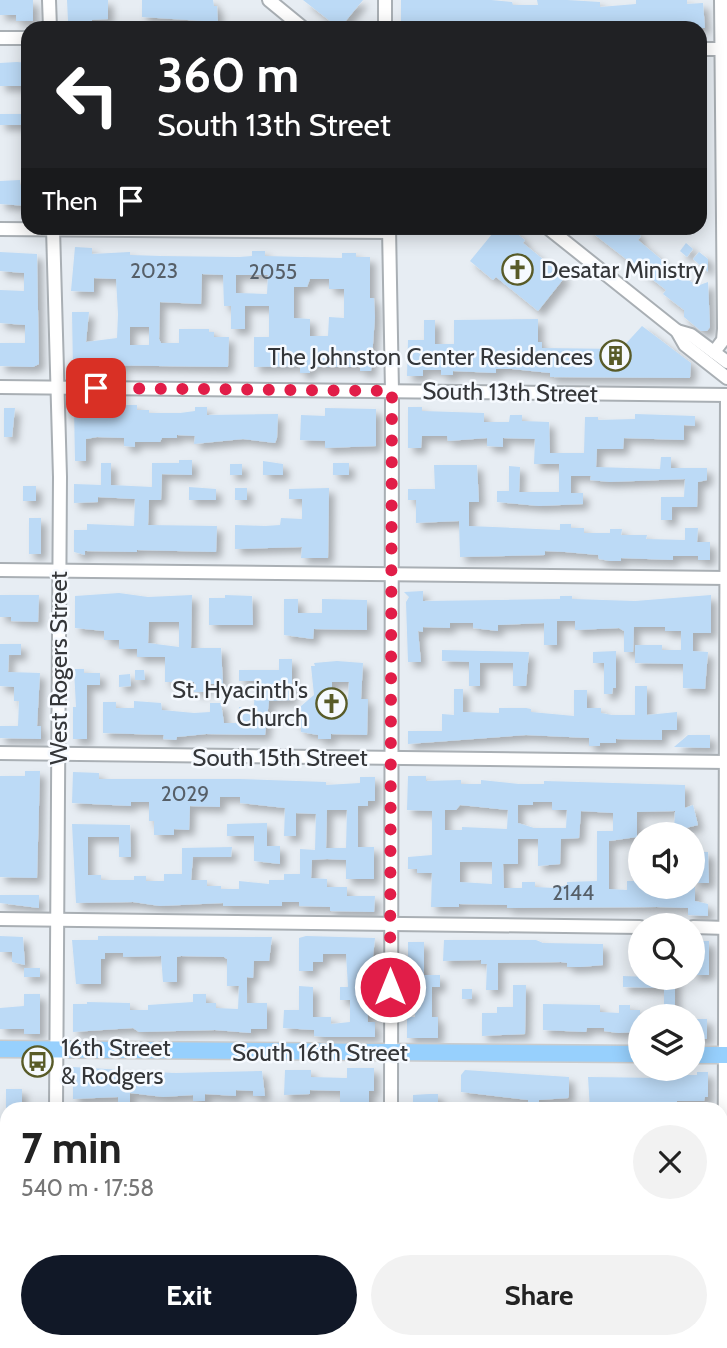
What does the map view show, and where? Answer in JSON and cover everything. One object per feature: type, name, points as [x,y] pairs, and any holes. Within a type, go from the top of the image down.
[{"type":"main road","name":"South 16th Street","points":[[0,1049],[628,1054]]},
{"type":"main road","points":[[705,1055],[726,1055]]},
{"type":"street","points":[[49,0],[50,21]]},
{"type":"street","points":[[269,0],[294,21]]},
{"type":"street","points":[[384,21],[385,0]]},
{"type":"street","points":[[714,352],[723,340],[724,329],[725,49],[721,0]]},
{"type":"street","points":[[0,38],[21,38]]},
{"type":"street","points":[[707,49],[725,49]]},
{"type":"street","points":[[0,229],[21,229]]},
{"type":"street","name":"West Rogers Street","points":[[53,235],[59,571],[56,1102]]},
{"type":"street","points":[[389,235],[392,391],[391,1102]]},
{"type":"street","points":[[557,235],[677,331],[685,345],[727,378]]},
{"type":"street","points":[[677,331],[691,334],[727,362]]},
{"type":"street","name":"South 13th Street","points":[[0,387],[727,395]]},
{"type":"street","points":[[725,1102],[727,395]]},
{"type":"street","points":[[0,570],[727,578]]},
{"type":"street","name":"South 15th Street","points":[[0,753],[727,762]]},
{"type":"street","points":[[0,919],[628,927]]},
{"type":"street","points":[[705,927],[726,928]]},
{"type":"building","points":[[0,0],[33,0],[33,21],[16,21],[16,15],[0,15]]},
{"type":"building","points":[[67,0],[108,0],[108,19],[68,21]]},
{"type":"building","points":[[142,0],[213,0],[214,6],[217,6],[218,21],[203,21],[142,17]]},
{"type":"building","points":[[303,0],[363,0],[346,21],[330,21]]},
{"type":"building","points":[[401,0],[491,0],[512,2],[513,5],[538,5],[537,0],[567,0],[600,2],[600,7],[636,4],[636,0],[687,0],[687,4],[703,3],[704,21],[401,21]]},
{"type":"building","points":[[21,62],[21,86],[0,86],[0,63]]},
{"type":"building","points":[[0,114],[21,114],[21,125],[0,125]]},
{"type":"building","points":[[20,180],[21,206],[0,204],[0,181]]},
{"type":"building","name":"Desatar Ministry","points":[[491,235],[519,235],[525,240],[523,243],[565,277],[538,311],[496,277],[493,280],[470,261]]},
{"type":"building","points":[[595,235],[640,235],[638,240],[697,286],[708,282],[710,327],[707,331],[701,331],[684,317],[684,310],[663,294],[666,290]]},
{"type":"building","points":[[686,243],[693,249],[687,257],[680,251]]},
{"type":"building","points":[[75,247],[92,248],[92,254],[130,252],[130,255],[161,256],[239,257],[252,256],[252,251],[265,251],[265,256],[342,258],[342,253],[356,253],[356,257],[370,257],[370,298],[374,298],[375,317],[371,371],[360,371],[360,367],[310,367],[310,373],[300,373],[300,366],[254,367],[254,337],[269,337],[269,306],[245,306],[245,329],[231,329],[231,306],[224,306],[223,275],[202,274],[201,304],[160,302],[159,339],[161,343],[179,343],[179,329],[209,329],[209,332],[214,332],[214,337],[229,337],[228,367],[87,365],[87,371],[73,371],[72,312],[89,312],[86,342],[117,338],[116,279],[94,278],[94,292],[71,291]],"holes":[[[236,275],[268,275],[267,294],[236,293]],[[310,279],[329,279],[329,289],[344,289],[344,318],[329,317],[328,336],[310,336],[310,319],[294,318],[294,287],[307,287]],[[130,327],[149,327],[149,345],[130,345]]]},
{"type":"building","points":[[0,252],[37,254],[39,364],[33,367],[0,366],[0,343],[25,343],[25,325],[0,323],[0,290],[24,291],[24,273],[0,271]]},
{"type":"building","points":[[699,252],[708,259],[708,272],[693,259]]},
{"type":"building","points":[[538,319],[538,342],[542,342],[542,348],[621,349],[642,326],[691,363],[690,378],[550,377],[550,373],[512,369],[496,369],[496,373],[453,371],[453,375],[441,375],[441,370],[423,370],[423,376],[407,376],[408,340],[424,340],[424,320],[435,320],[435,344],[454,344],[454,320]]},
{"type":"building","points":[[124,405],[137,405],[137,410],[149,410],[149,413],[180,413],[195,411],[195,407],[207,407],[207,415],[278,414],[277,438],[275,443],[243,439],[194,444],[195,436],[177,435],[177,438],[162,438],[160,442],[135,442],[135,447],[124,446],[124,438],[97,437],[86,439],[86,461],[75,461],[74,408],[124,410]]},
{"type":"building","points":[[408,407],[422,407],[422,411],[484,413],[484,422],[509,422],[510,415],[522,415],[522,421],[549,422],[550,453],[584,453],[585,417],[598,417],[598,420],[635,419],[635,414],[695,416],[695,426],[684,425],[684,440],[624,438],[623,449],[597,449],[596,467],[660,469],[661,457],[671,457],[671,468],[707,468],[707,480],[698,482],[697,507],[672,507],[672,520],[661,520],[661,497],[684,497],[685,479],[610,482],[590,480],[591,476],[571,476],[571,493],[583,493],[583,504],[539,506],[497,502],[497,491],[509,491],[509,466],[520,467],[519,492],[559,492],[559,464],[534,464],[535,439],[503,438],[503,447],[487,446],[487,438],[448,441],[447,436],[422,436],[421,448],[408,448]]},
{"type":"building","points":[[4,408],[15,408],[12,437],[4,437]]},
{"type":"building","points":[[325,408],[376,409],[376,446],[325,448],[325,441],[300,440],[301,415],[325,416]]},
{"type":"building","points":[[179,460],[192,460],[192,475],[162,474],[161,500],[149,500],[148,525],[217,526],[216,552],[85,551],[85,555],[74,552],[74,530],[87,530],[87,524],[134,526],[135,499],[98,497],[98,502],[74,503],[74,484],[101,485],[101,463],[111,463],[111,485],[152,487],[152,463],[179,463]]},
{"type":"building","points":[[263,461],[283,464],[283,475],[263,475]]},
{"type":"building","points":[[333,463],[349,463],[349,475],[333,475]]},
{"type":"building","points":[[230,464],[242,464],[242,475],[230,475]]},
{"type":"building","points":[[434,465],[477,465],[479,502],[469,502],[469,526],[560,530],[560,524],[571,524],[571,528],[584,528],[584,533],[610,533],[610,529],[622,529],[621,535],[685,540],[685,528],[698,528],[697,542],[710,542],[710,560],[698,560],[698,556],[673,556],[673,560],[621,558],[621,561],[610,561],[599,559],[598,555],[545,551],[545,555],[460,557],[459,521],[416,523],[416,500],[408,500],[408,489],[435,489]]},
{"type":"building","points":[[23,486],[36,486],[36,501],[23,501]]},
{"type":"building","points":[[189,487],[216,489],[216,500],[189,500]]},
{"type":"building","points":[[235,488],[247,488],[247,500],[235,500]]},
{"type":"building","points":[[329,488],[328,558],[301,558],[302,547],[235,549],[235,525],[280,525],[281,518],[302,519],[302,499],[289,499],[289,489]]},
{"type":"building","points":[[29,518],[41,518],[41,554],[29,554]]},
{"type":"building","points":[[423,591],[423,601],[560,599],[560,596],[572,596],[572,599],[635,601],[711,595],[711,633],[693,633],[693,651],[708,652],[705,689],[683,688],[683,664],[635,663],[635,645],[662,645],[662,650],[681,650],[681,631],[665,631],[665,627],[634,627],[633,652],[624,652],[624,631],[619,628],[575,630],[575,621],[557,621],[557,645],[544,645],[544,623],[498,625],[498,631],[473,628],[473,623],[450,623],[450,628],[423,627],[423,632],[418,631],[421,662],[408,662],[406,602],[409,597],[404,592]]},
{"type":"building","points":[[119,593],[148,597],[192,595],[191,648],[221,648],[223,684],[207,684],[205,692],[194,692],[194,682],[165,682],[165,657],[137,657],[137,649],[119,649],[119,640],[104,640],[104,631],[75,628],[75,596]],"holes":[[[149,622],[179,622],[179,647],[148,643]]]},
{"type":"building","points":[[0,595],[39,595],[38,622],[11,621],[11,617],[0,617]]},
{"type":"building","points":[[225,595],[252,596],[253,625],[209,625],[209,598],[225,598]]},
{"type":"building","points":[[284,599],[298,599],[298,613],[322,613],[322,599],[367,600],[367,630],[314,629],[313,639],[284,635]]},
{"type":"building","points":[[0,644],[21,644],[21,655],[9,655],[8,672],[40,673],[37,726],[41,726],[41,739],[0,738],[0,726],[18,726],[19,701],[14,701],[14,687],[0,686]]},
{"type":"building","points":[[442,650],[529,652],[526,686],[513,686],[513,663],[480,663],[480,686],[469,686],[469,662],[442,661]]},
{"type":"building","points":[[616,651],[616,688],[613,688],[612,694],[604,694],[604,663],[593,663],[593,652]]},
{"type":"building","points":[[279,659],[292,659],[292,700],[269,701],[265,735],[206,734],[177,737],[176,740],[163,739],[164,735],[103,733],[103,702],[116,702],[116,708],[134,708],[134,701],[161,703],[162,710],[194,713],[210,712],[210,703],[221,703],[224,723],[239,723],[239,707],[254,707],[255,681],[239,681],[239,670],[279,670]]},
{"type":"building","name":"St. Hyacinth's Church","points":[[314,663],[363,663],[361,699],[368,699],[367,735],[331,734],[331,739],[318,739],[318,735],[301,732],[301,727],[294,720],[294,712],[314,695],[311,666],[315,666]],"holes":[[[332,682],[349,682],[348,699],[332,699]]]},
{"type":"building","points":[[74,669],[84,669],[84,673],[100,673],[100,685],[87,685],[87,739],[73,739],[73,707],[76,707]]},
{"type":"building","points":[[135,670],[144,670],[145,680],[135,680]]},
{"type":"building","points":[[130,674],[131,686],[119,687],[119,675]]},
{"type":"building","points":[[635,686],[647,686],[647,715],[677,712],[677,730],[662,730],[662,740],[616,739],[616,743],[600,743],[600,746],[589,746],[589,738],[526,735],[408,744],[408,731],[442,731],[442,714],[454,715],[454,689],[463,689],[463,712],[499,713],[499,708],[526,708],[531,709],[531,712],[574,716],[574,690],[587,690],[587,708],[601,708],[601,713],[612,715],[635,715]]},
{"type":"building","points":[[688,735],[710,735],[710,748],[674,747]]},
{"type":"building","points":[[25,771],[40,771],[37,878],[0,877],[0,776],[25,776]]},
{"type":"building","points":[[73,772],[99,773],[99,779],[239,779],[326,782],[326,785],[360,783],[360,777],[375,777],[375,801],[368,801],[368,806],[358,806],[358,847],[374,847],[374,879],[346,879],[346,860],[327,859],[312,860],[311,878],[327,879],[327,887],[347,887],[347,896],[375,896],[374,912],[330,911],[330,907],[299,906],[299,902],[282,902],[282,906],[223,906],[223,903],[160,906],[133,902],[76,903],[72,824],[130,825],[131,857],[119,857],[119,837],[88,837],[88,875],[101,875],[101,880],[134,880],[134,876],[146,876],[146,881],[164,881],[164,874],[182,874],[182,848],[232,847],[231,857],[193,857],[191,880],[207,880],[207,886],[221,886],[221,889],[239,889],[239,881],[269,884],[269,880],[284,880],[284,874],[300,874],[300,849],[315,850],[316,814],[296,813],[296,836],[284,836],[285,808],[240,803],[240,797],[220,797],[220,807],[190,806],[189,830],[174,829],[174,835],[154,835],[154,821],[149,821],[149,802],[131,802],[131,806],[72,803]],"holes":[[[327,810],[347,810],[346,848],[326,848]]]},
{"type":"building","points":[[408,776],[426,776],[426,781],[461,780],[461,784],[481,784],[481,780],[519,784],[544,784],[544,781],[685,785],[685,808],[693,805],[697,822],[674,822],[675,811],[637,812],[637,822],[628,822],[628,838],[609,841],[609,889],[627,890],[628,881],[628,899],[695,899],[708,904],[708,916],[705,913],[688,913],[688,908],[507,908],[507,905],[459,904],[459,907],[431,907],[432,873],[417,873],[417,869],[408,869],[408,857],[432,855],[432,811],[407,810]],"holes":[[[533,802],[552,802],[552,810],[567,810],[566,828],[534,828],[518,823],[518,805],[533,805]],[[460,805],[508,810],[507,829],[462,827],[462,830],[445,830],[445,810],[456,810]],[[581,811],[613,813],[613,831],[597,831],[597,881],[567,882],[567,885],[554,888],[535,887],[535,882],[522,882],[522,888],[504,888],[503,864],[518,864],[518,839],[538,839],[538,866],[560,864],[561,839],[579,838]],[[460,862],[492,862],[492,884],[460,882]]]},
{"type":"building","points":[[267,823],[267,846],[280,846],[280,864],[254,861],[254,836],[227,836],[227,824]]},
{"type":"building","points":[[705,852],[708,852],[709,883],[705,883]]},
{"type":"building","points":[[0,895],[39,895],[39,908],[0,903]]},
{"type":"building","points":[[0,936],[23,937],[25,965],[12,962],[12,952],[0,952]]},
{"type":"building","points":[[98,936],[272,937],[269,961],[254,961],[253,978],[247,977],[247,1003],[267,1003],[267,1029],[251,1029],[251,1033],[215,1030],[139,1032],[133,1028],[73,1032],[73,1004],[87,1002],[130,1003],[130,1010],[148,1010],[148,1005],[193,1002],[193,994],[206,994],[206,1003],[216,1003],[216,1008],[238,1009],[239,986],[227,986],[227,959],[224,957],[177,957],[177,982],[163,982],[161,956],[123,957],[123,953],[105,953],[105,959],[101,959],[101,984],[76,984],[72,940],[98,940]]},
{"type":"building","points":[[299,938],[375,938],[370,986],[367,986],[368,1022],[375,1022],[375,1037],[324,1037],[314,1036],[314,1030],[283,1028],[284,1010],[299,1010],[299,986],[313,987],[313,1017],[331,1017],[331,1024],[350,1022],[350,1000],[340,1000],[340,987],[348,987],[346,954],[323,954],[323,962],[313,962],[313,971],[299,971]]},
{"type":"building","points":[[444,940],[536,940],[543,943],[603,944],[603,965],[567,967],[567,963],[561,962],[498,963],[498,990],[486,990],[487,964],[481,964],[481,960],[443,961]]},
{"type":"building","points":[[705,941],[709,941],[709,975],[705,975]]},
{"type":"building","points":[[408,942],[424,942],[424,975],[440,975],[440,987],[432,987],[432,1017],[438,1017],[438,1038],[407,1038],[407,1017],[415,1017],[413,963],[408,963]]},
{"type":"building","points":[[24,968],[40,968],[40,977],[24,977]]},
{"type":"building","points":[[623,976],[628,976],[628,987],[623,987]]},
{"type":"building","points":[[513,985],[526,985],[525,1034],[482,1036],[482,1013],[497,1013],[497,1007],[513,1007]]},
{"type":"building","points":[[462,989],[472,989],[472,999],[462,999]]},
{"type":"building","points":[[664,990],[675,990],[675,1004],[664,1004]]},
{"type":"building","points":[[24,994],[40,994],[40,1034],[24,1034],[24,1029],[0,1029],[0,1008],[24,1006]]},
{"type":"building","points":[[543,1004],[600,1005],[600,1012],[619,1013],[619,1005],[628,1005],[628,1033],[604,1031],[604,1028],[587,1028],[586,1032],[543,1030]]},
{"type":"building","points":[[705,1019],[707,1019],[705,1039]]},
{"type":"building","points":[[73,1067],[174,1073],[262,1071],[265,1096],[253,1096],[253,1091],[236,1090],[236,1096],[205,1094],[205,1101],[193,1101],[193,1095],[163,1097],[130,1093],[130,1102],[118,1102],[118,1097],[73,1099]]},
{"type":"building","points":[[347,1068],[374,1068],[374,1091],[369,1091],[369,1102],[340,1102],[340,1091],[310,1090],[310,1094],[284,1095],[285,1070],[311,1070],[311,1077],[347,1078]]},
{"type":"building","points":[[465,1070],[569,1077],[569,1095],[568,1098],[528,1102],[461,1092],[461,1075]]},
{"type":"building","points":[[705,1072],[708,1072],[708,1097],[705,1097],[704,1101],[590,1102],[588,1077],[628,1078],[628,1081],[705,1081]]},
{"type":"building","points":[[6,1089],[22,1089],[22,1102],[6,1102]]},
{"type":"building","points":[[438,1094],[438,1102],[413,1102],[413,1095]]},
{"type":"place","name":"Desatar Ministry","points":[[518,269]]},
{"type":"place","name":"The Johnston Center Residences","points":[[616,356]]},
{"type":"place","name":"St. Hyacinth's Church","points":[[331,703]]},
{"type":"place","name":"16th Street & Rodgers","points":[[38,1061]]},
{"type":"route","points":[[96,388],[392,391],[390,987]]}]
